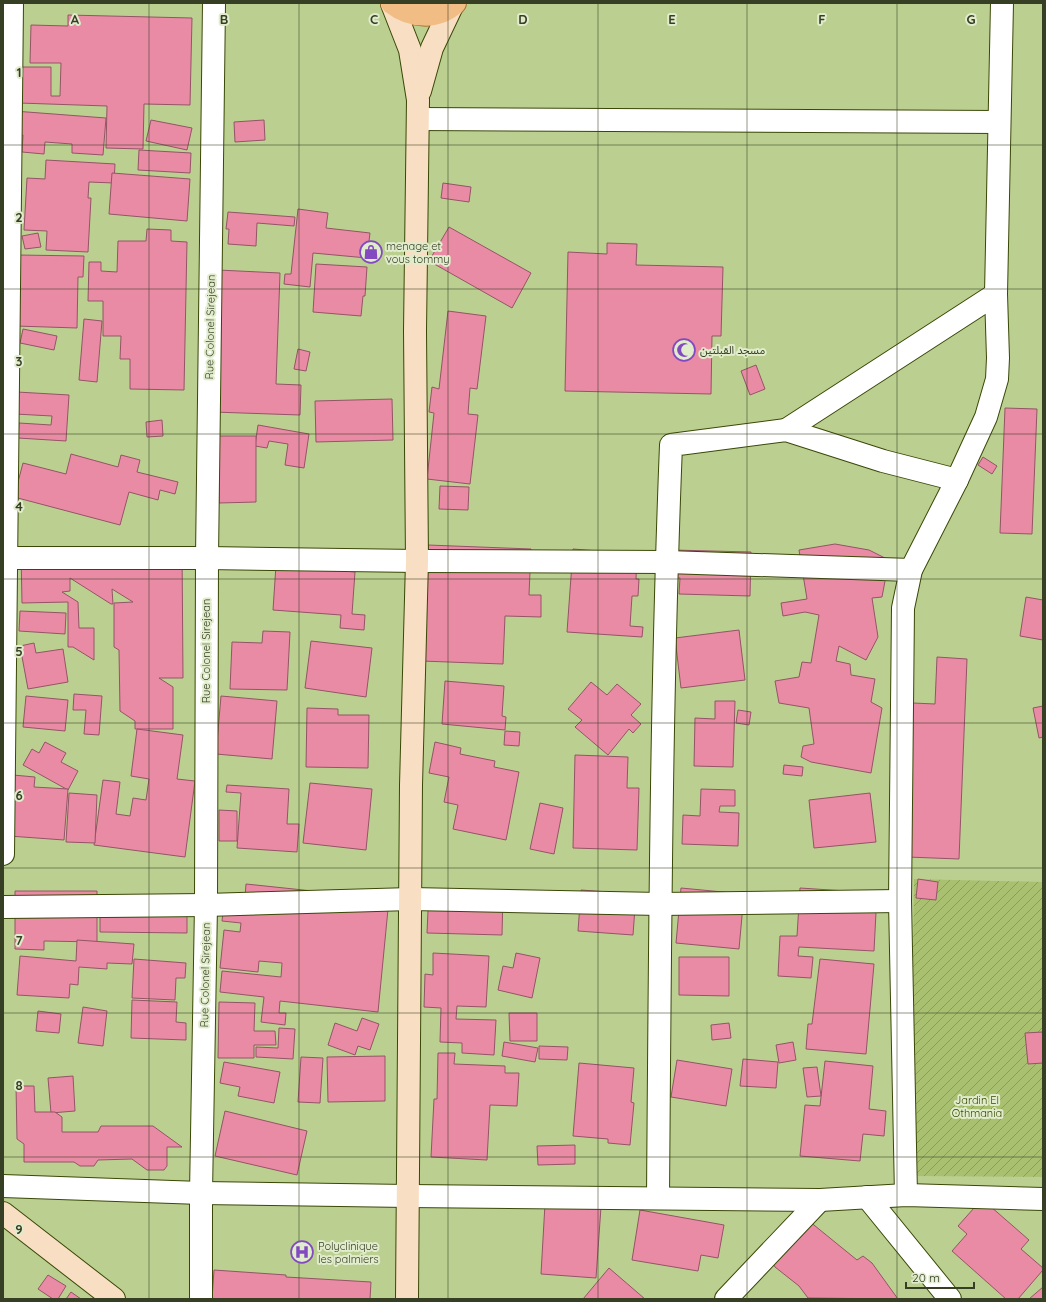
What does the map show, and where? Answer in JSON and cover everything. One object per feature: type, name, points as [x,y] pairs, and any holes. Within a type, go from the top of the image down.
[{"type":"main road","points":[[392,3],[403,11],[428,15],[440,12],[453,4]]},
{"type":"main road","points":[[392,3],[410,50],[418,110],[415,331],[417,561],[411,785],[407,1299]]},
{"type":"main road","points":[[418,110],[432,48],[453,4]]},
{"type":"main road","points":[[3,1213],[114,1299]]},
{"type":"street","points":[[3,854],[12,3]]},
{"type":"street","name":"Rue Colonel Sirejean","points":[[201,1299],[201,1193],[206,905],[207,558],[214,3]]},
{"type":"street","points":[[906,1195],[900,901],[903,608],[911,570],[957,480],[986,417],[997,378],[998,358],[996,294],[1002,3]]},
{"type":"street","points":[[418,110],[999,122]]},
{"type":"street","points":[[786,430],[996,294]]},
{"type":"street","points":[[658,1198],[660,904],[671,445],[786,430],[883,461],[957,480]]},
{"type":"street","points":[[5,558],[207,558],[667,562],[911,570]]},
{"type":"street","points":[[3,908],[206,905],[411,899],[660,904],[900,901]]},
{"type":"street","points":[[3,1186],[201,1193],[408,1196],[820,1200],[906,1195],[1043,1199]]},
{"type":"street","points":[[867,1197],[950,1299]]},
{"type":"street","points":[[726,1299],[820,1200]]},
{"type":"green space","name":"Jardin El Othmania","points":[[914,879],[1043,882],[1043,1177],[910,1176]]},
{"type":"building","points":[[68,15],[192,18],[190,105],[144,104],[143,149],[106,148],[107,106],[19,103],[20,67],[51,67],[51,96],[60,96],[61,63],[30,63],[31,25],[68,26]]},
{"type":"building","points":[[14,111],[106,118],[103,155],[72,153],[72,144],[45,142],[44,154],[22,152],[23,135],[12,134]]},
{"type":"building","points":[[151,120],[192,128],[187,150],[146,141]]},
{"type":"building","points":[[264,120],[265,140],[235,142],[234,122]]},
{"type":"building","points":[[139,150],[191,153],[190,173],[138,170]]},
{"type":"building","points":[[46,160],[115,164],[114,183],[89,182],[88,198],[91,198],[88,252],[46,250],[47,231],[24,230],[27,178],[45,179]]},
{"type":"building","points":[[112,173],[190,179],[187,221],[109,214]]},
{"type":"building","points":[[443,183],[471,187],[469,202],[441,198]]},
{"type":"building","points":[[298,209],[328,213],[326,228],[370,233],[367,258],[313,253],[310,287],[284,284],[285,274],[291,274]]},
{"type":"building","points":[[228,212],[295,217],[294,226],[257,223],[256,246],[228,244],[229,229],[226,229]]},
{"type":"building","points":[[449,227],[531,273],[512,308],[429,261]]},
{"type":"building","points":[[147,229],[171,230],[171,241],[187,242],[184,390],[130,389],[130,359],[120,359],[121,336],[103,336],[103,301],[88,301],[89,262],[101,262],[101,271],[117,272],[118,241],[146,241]]},
{"type":"building","points":[[38,233],[41,247],[25,249],[22,236]]},
{"type":"building","points":[[607,243],[637,244],[636,265],[723,267],[721,336],[712,336],[711,394],[565,391],[568,252],[607,254]]},
{"type":"building","points":[[18,255],[84,256],[83,277],[78,277],[77,328],[16,326]]},
{"type":"building","points":[[316,264],[367,267],[365,296],[363,296],[361,316],[313,312]]},
{"type":"building","points":[[218,270],[280,273],[276,384],[301,385],[300,415],[213,412]]},
{"type":"building","points":[[448,311],[486,316],[477,389],[470,388],[468,414],[478,415],[470,484],[427,479],[434,413],[429,412],[432,387],[439,389]]},
{"type":"building","points":[[84,319],[102,321],[97,382],[79,380]]},
{"type":"building","points":[[23,329],[57,336],[54,350],[20,343]]},
{"type":"building","points":[[298,349],[310,352],[306,371],[294,369]]},
{"type":"building","points":[[756,365],[765,389],[750,395],[741,371]]},
{"type":"building","points":[[17,392],[69,395],[66,441],[18,438],[19,423],[51,425],[52,416],[15,414]]},
{"type":"building","points":[[392,399],[393,440],[316,442],[315,401]]},
{"type":"building","points":[[1005,408],[1037,409],[1032,534],[1000,533]]},
{"type":"building","points":[[162,420],[163,436],[147,437],[146,422]]},
{"type":"building","points":[[258,425],[309,434],[304,468],[285,465],[288,444],[269,441],[267,448],[255,446]]},
{"type":"building","points":[[219,436],[256,436],[256,502],[219,503]]},
{"type":"building","points":[[71,454],[118,467],[121,455],[140,460],[137,472],[178,482],[175,494],[160,490],[158,500],[129,492],[120,525],[14,497],[23,463],[66,474]]},
{"type":"building","points":[[983,457],[997,466],[992,474],[978,465]]},
{"type":"building","points":[[440,486],[469,487],[468,510],[439,509]]},
{"type":"building","points":[[835,544],[869,550],[889,560],[882,597],[872,598],[878,637],[866,660],[839,646],[836,661],[850,664],[851,675],[875,679],[871,702],[882,708],[871,773],[811,762],[801,757],[803,746],[814,744],[809,708],[779,703],[775,681],[799,677],[802,662],[811,663],[819,615],[805,612],[783,616],[781,603],[807,599],[799,550]]},
{"type":"building","points":[[428,545],[531,549],[529,595],[541,595],[541,617],[505,616],[503,664],[421,661]]},
{"type":"building","points":[[182,548],[183,678],[159,678],[173,687],[173,729],[135,729],[135,721],[120,711],[119,650],[114,647],[114,603],[133,602],[112,589],[113,604],[111,604],[70,578],[70,591],[62,592],[78,602],[79,628],[94,628],[94,660],[73,647],[68,647],[68,602],[22,603],[21,554]]},
{"type":"building","points":[[573,549],[637,554],[636,579],[639,579],[638,596],[632,596],[630,626],[643,627],[642,637],[567,632]]},
{"type":"building","points":[[673,550],[751,552],[750,596],[679,594],[680,578],[672,578]]},
{"type":"building","points":[[276,565],[355,572],[352,614],[365,615],[364,630],[340,628],[341,615],[273,610]]},
{"type":"building","points":[[1026,597],[1043,600],[1043,640],[1020,636]]},
{"type":"building","points":[[20,611],[66,613],[65,634],[19,631]]},
{"type":"building","points":[[739,630],[745,680],[681,688],[675,638]]},
{"type":"building","points":[[263,631],[290,632],[287,690],[230,689],[232,642],[262,643]]},
{"type":"building","points":[[311,641],[372,648],[366,697],[305,688]]},
{"type":"building","points":[[34,643],[36,653],[63,649],[68,682],[28,689],[20,646]]},
{"type":"building","points":[[937,657],[967,659],[959,859],[907,857],[913,703],[935,704]]},
{"type":"building","points":[[445,681],[504,686],[502,716],[506,717],[505,730],[442,724]]},
{"type":"building","points":[[591,682],[607,695],[617,684],[641,704],[631,715],[641,724],[633,733],[629,729],[608,755],[575,727],[582,720],[568,709]]},
{"type":"building","points":[[74,694],[102,696],[99,735],[84,734],[86,710],[73,710]]},
{"type":"building","points":[[26,696],[68,700],[65,731],[23,727]]},
{"type":"building","points":[[221,696],[277,701],[272,759],[216,754]]},
{"type":"building","points":[[715,701],[735,701],[733,767],[694,766],[695,718],[715,719]]},
{"type":"building","points":[[1043,706],[1043,737],[1039,738],[1033,708]]},
{"type":"building","points":[[307,708],[338,709],[338,715],[369,715],[368,768],[306,767]]},
{"type":"building","points":[[738,710],[751,712],[749,725],[736,723]]},
{"type":"building","points":[[137,729],[183,735],[177,779],[195,781],[185,857],[94,845],[103,780],[120,782],[116,814],[130,816],[133,798],[146,800],[149,779],[131,776]]},
{"type":"building","points":[[505,731],[520,732],[519,746],[504,745]]},
{"type":"building","points":[[45,742],[66,753],[61,762],[78,771],[68,790],[23,765],[32,749],[39,753]]},
{"type":"building","points":[[435,742],[461,748],[460,754],[495,761],[494,767],[519,772],[506,840],[453,829],[458,805],[444,802],[449,777],[429,773]]},
{"type":"building","points":[[575,755],[628,757],[627,788],[639,788],[637,850],[573,848]]},
{"type":"building","points":[[784,765],[803,767],[802,776],[783,774]]},
{"type":"building","points":[[13,775],[35,777],[34,787],[68,789],[64,840],[9,836]]},
{"type":"building","points":[[310,783],[372,789],[366,850],[303,843]]},
{"type":"building","points":[[227,785],[289,789],[287,824],[299,824],[297,852],[237,848],[241,793],[226,792]]},
{"type":"building","points":[[701,789],[735,790],[735,806],[720,806],[719,812],[739,813],[738,846],[682,844],[683,815],[700,816]]},
{"type":"building","points":[[69,793],[97,795],[95,843],[66,842]]},
{"type":"building","points":[[870,793],[876,842],[814,848],[809,800]]},
{"type":"building","points":[[540,803],[563,808],[554,854],[530,849]]},
{"type":"building","points":[[219,810],[237,811],[237,841],[219,841]]},
{"type":"building","points":[[918,879],[938,882],[936,900],[916,898]]},
{"type":"building","points":[[246,884],[389,899],[378,1012],[280,1001],[279,1013],[286,1013],[285,1025],[261,1022],[264,997],[220,992],[222,971],[281,977],[282,963],[259,961],[258,972],[220,968],[224,930],[240,932],[241,923],[222,921],[225,895],[245,897]]},
{"type":"building","points":[[681,888],[744,894],[739,949],[676,943]]},
{"type":"building","points":[[800,888],[877,893],[874,951],[799,947],[798,956],[813,957],[811,978],[778,976],[780,936],[797,936]]},
{"type":"building","points":[[429,889],[503,894],[502,935],[427,933]]},
{"type":"building","points":[[581,890],[636,894],[633,935],[578,931]]},
{"type":"building","points":[[15,891],[97,891],[97,942],[44,941],[44,950],[15,949]]},
{"type":"building","points":[[100,896],[187,896],[187,933],[100,932]]},
{"type":"building","points":[[77,940],[134,944],[132,964],[107,963],[107,969],[79,967],[78,985],[70,984],[69,998],[17,995],[20,956],[76,961]]},
{"type":"building","points":[[433,953],[489,956],[486,1007],[457,1006],[456,1019],[496,1020],[494,1055],[462,1053],[462,1043],[440,1042],[441,1008],[424,1007],[425,974],[433,975]]},
{"type":"building","points":[[516,953],[540,958],[532,998],[498,990],[503,966],[513,968]]},
{"type":"building","points":[[679,957],[729,957],[729,996],[679,995]]},
{"type":"building","points":[[134,959],[186,963],[185,978],[176,978],[175,1000],[132,998]]},
{"type":"building","points":[[820,959],[874,964],[866,1054],[806,1049],[808,1024],[812,1024]]},
{"type":"building","points":[[132,1000],[177,1002],[176,1022],[186,1023],[186,1040],[131,1038]]},
{"type":"building","points":[[219,1002],[255,1003],[254,1031],[275,1031],[276,1045],[254,1045],[254,1058],[218,1058]]},
{"type":"building","points":[[83,1007],[107,1011],[103,1046],[78,1043]]},
{"type":"building","points":[[38,1011],[61,1014],[59,1033],[36,1031]]},
{"type":"building","points":[[509,1013],[537,1013],[537,1041],[510,1041]]},
{"type":"building","points":[[362,1018],[379,1024],[370,1050],[358,1046],[355,1055],[328,1045],[335,1023],[357,1031]]},
{"type":"building","points":[[729,1023],[731,1038],[712,1040],[711,1025]]},
{"type":"building","points":[[279,1028],[295,1029],[293,1059],[256,1057],[256,1047],[278,1048]]},
{"type":"building","points":[[1043,1032],[1043,1063],[1028,1064],[1025,1033]]},
{"type":"building","points":[[504,1042],[538,1048],[535,1062],[502,1056]]},
{"type":"building","points":[[793,1042],[796,1060],[779,1063],[776,1045]]},
{"type":"building","points":[[539,1046],[568,1047],[567,1060],[539,1059]]},
{"type":"building","points":[[438,1053],[455,1053],[454,1064],[505,1066],[505,1073],[519,1073],[517,1106],[490,1105],[487,1160],[431,1157],[434,1099],[437,1099]]},
{"type":"building","points":[[385,1056],[385,1101],[328,1102],[327,1057]]},
{"type":"building","points":[[301,1057],[323,1058],[320,1103],[298,1102]]},
{"type":"building","points":[[743,1059],[778,1062],[776,1088],[740,1086]]},
{"type":"building","points":[[677,1060],[732,1069],[726,1106],[671,1097]]},
{"type":"building","points":[[825,1061],[873,1066],[869,1109],[886,1111],[884,1136],[863,1134],[860,1161],[800,1156],[805,1105],[820,1106]]},
{"type":"building","points":[[224,1062],[280,1072],[274,1103],[238,1096],[240,1087],[220,1083]]},
{"type":"building","points":[[579,1063],[634,1068],[631,1102],[634,1103],[630,1145],[608,1143],[608,1139],[573,1136]]},
{"type":"building","points":[[817,1067],[821,1096],[807,1097],[803,1068]]},
{"type":"building","points":[[73,1076],[75,1111],[51,1113],[48,1078]]},
{"type":"building","points":[[16,1086],[34,1086],[35,1112],[55,1112],[62,1117],[62,1132],[98,1132],[101,1126],[153,1126],[182,1147],[167,1147],[167,1166],[164,1170],[147,1170],[132,1159],[98,1160],[94,1166],[80,1166],[74,1162],[24,1162],[24,1144],[17,1139]]},
{"type":"building","points":[[225,1111],[307,1131],[297,1175],[215,1156]]},
{"type":"building","points":[[575,1145],[575,1164],[538,1165],[537,1146]]},
{"type":"building","points":[[982,1199],[1029,1240],[1021,1249],[1043,1268],[1043,1270],[1018,1299],[1006,1299],[952,1251],[967,1234],[958,1226]]},
{"type":"building","points":[[545,1204],[601,1207],[596,1278],[541,1274]]},
{"type":"building","points":[[640,1210],[724,1225],[718,1258],[701,1255],[698,1271],[632,1260]]},
{"type":"building","points":[[809,1221],[857,1260],[863,1256],[872,1263],[898,1299],[808,1298],[799,1286],[775,1267],[771,1261]]},
{"type":"building","points":[[609,1268],[645,1299],[583,1299]]},
{"type":"building","points":[[214,1270],[286,1275],[286,1277],[371,1282],[370,1299],[212,1299]]},
{"type":"building","points":[[48,1275],[66,1286],[58,1299],[53,1299],[38,1289]]},
{"type":"building","points":[[1043,1287],[1043,1299],[1029,1299]]},
{"type":"building","points":[[71,1292],[81,1299],[66,1299]]},
{"type":"place","name":"menage et vous tommy","points":[[371,252]]},
{"type":"place","name":"مسجد القبلتين","points":[[684,350]]},
{"type":"place","name":"Polyclinique les palmiers","points":[[302,1252]]}]
